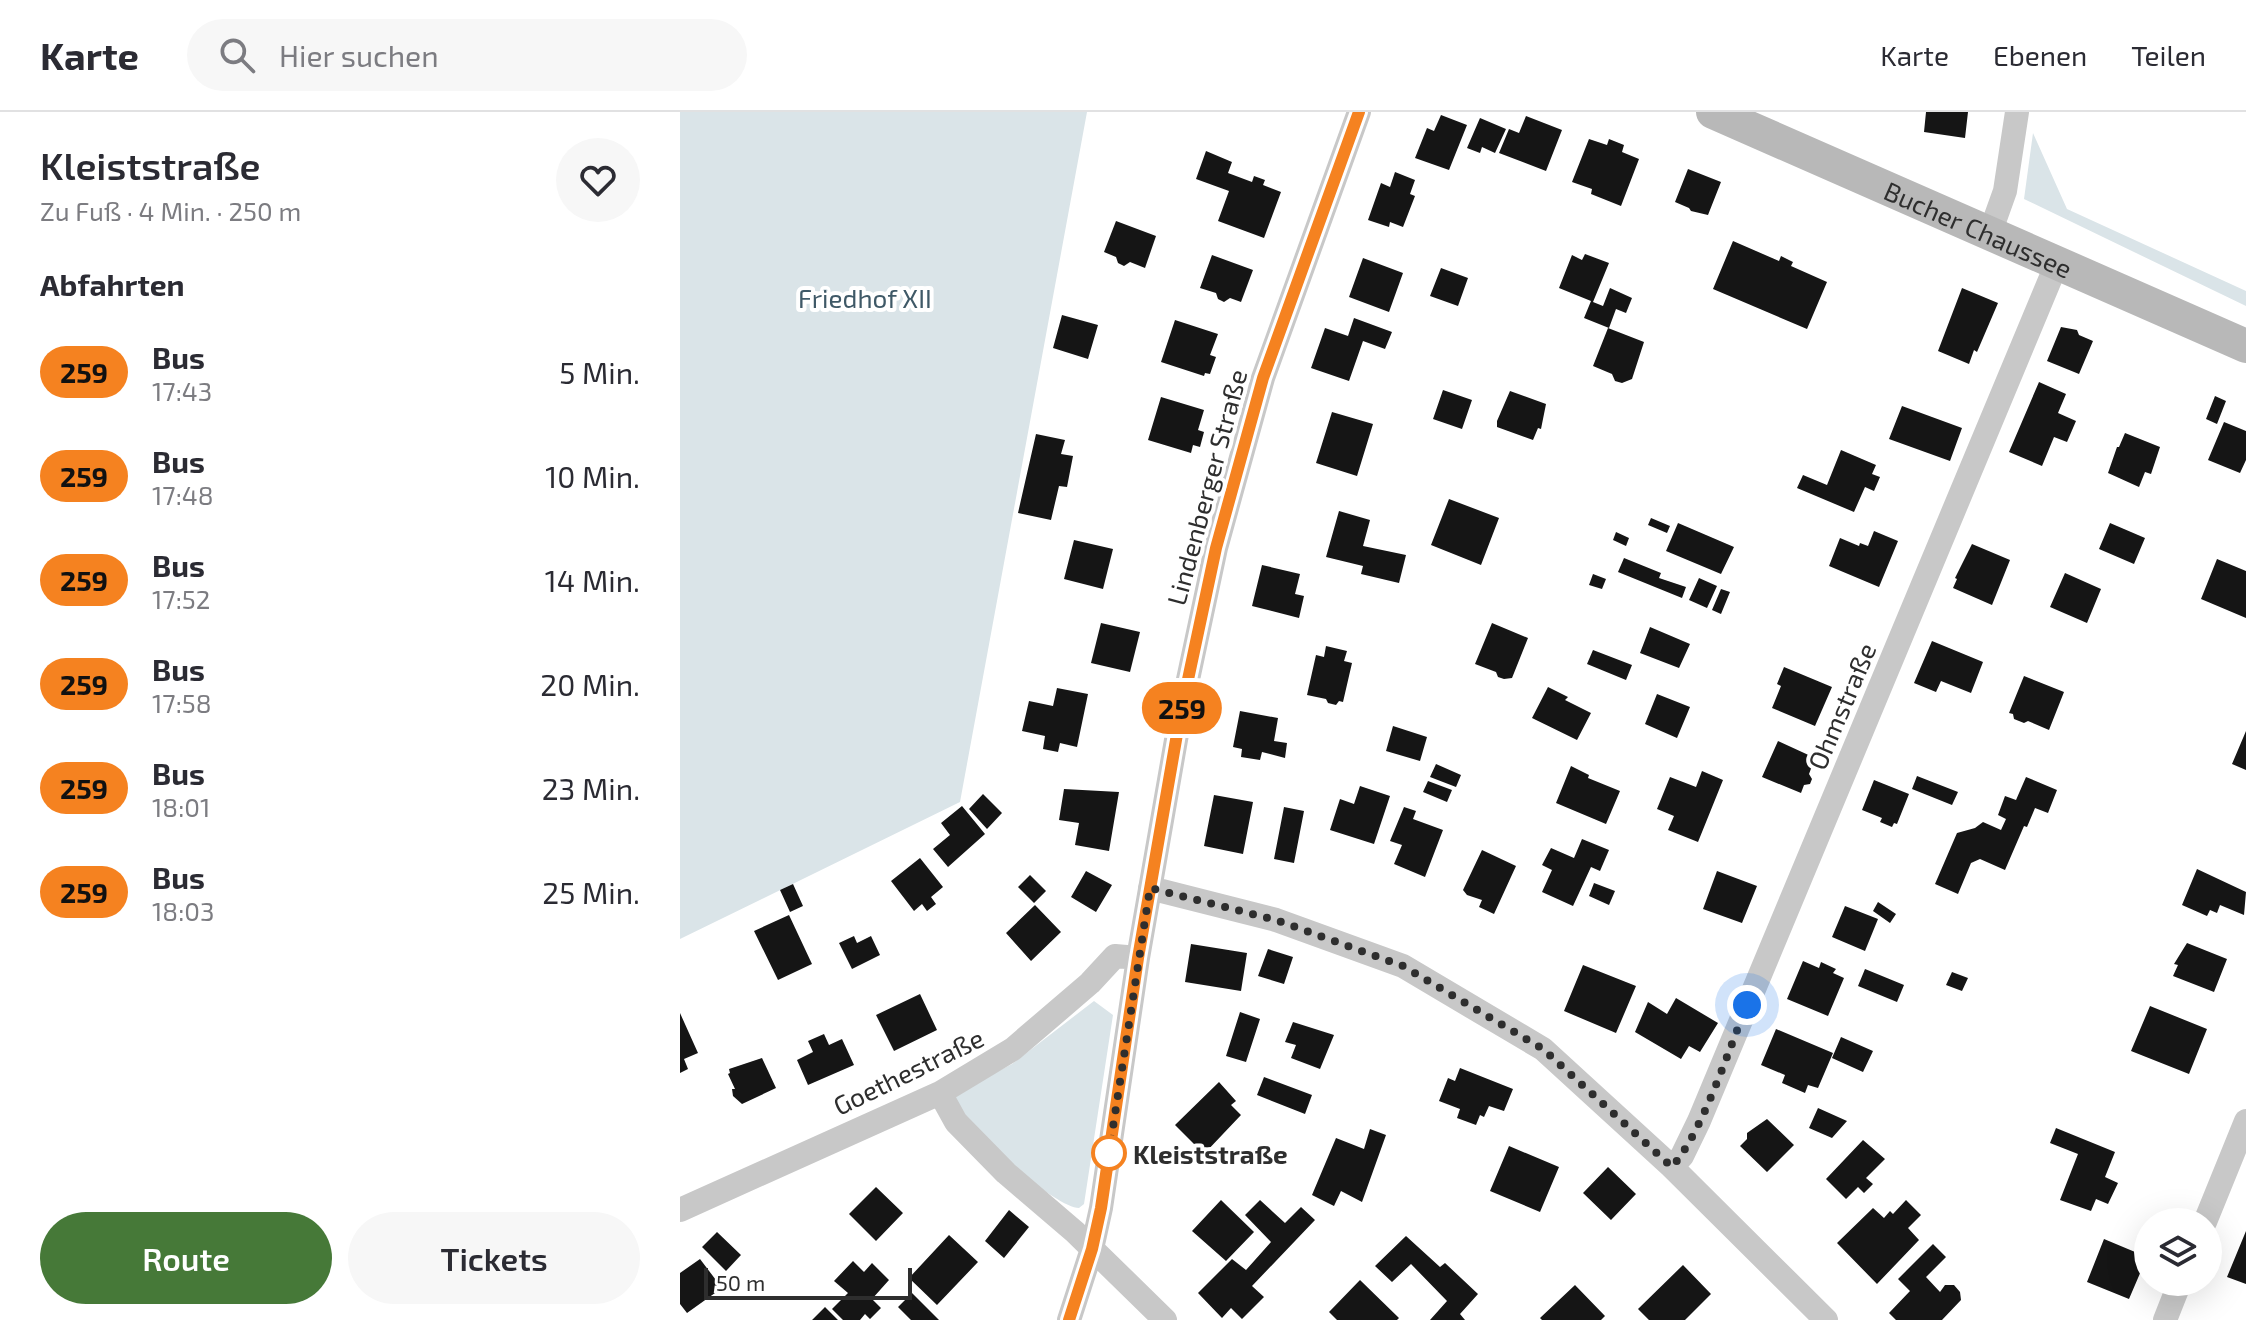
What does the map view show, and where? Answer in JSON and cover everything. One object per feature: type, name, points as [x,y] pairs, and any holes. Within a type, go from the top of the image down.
[{"type":"main road","name":"Bucher Chaussee","points":[[1713,112],[2246,346]]},
{"type":"street","name":"Lindenberger Straße","points":[[1150,888],[1180,717],[1216,548],[1263,378],[1359,112]]},
{"type":"street","points":[[1990,233],[2005,191],[2017,112]]},
{"type":"street","name":"Ohmstraße","points":[[1672,1167],[1682,1156],[1699,1121],[2057,263]]},
{"type":"street","points":[[1069,1320],[1092,1249],[1101,1208],[1150,888],[1276,920],[1403,966],[1543,1049],[1672,1167],[1826,1320]]},
{"type":"street","name":"Goethestraße","points":[[680,1210],[940,1093],[1013,1049],[1090,983],[1115,956],[1138,958]]},
{"type":"street","points":[[940,1093],[956,1122],[1006,1173],[1092,1249],[1165,1320]]},
{"type":"street","points":[[2211,1208],[2246,1121]]},
{"type":"street","points":[[2165,1320],[2174,1296]]},
{"type":"green space","name":"Friedhof XII","points":[[680,112],[1087,112],[960,802],[680,939]]},
{"type":"green space","points":[[2033,133],[2067,209],[2246,291],[2246,306],[2024,199]]},
{"type":"green space","points":[[1094,1001],[1113,1015],[1084,1204],[1079,1208],[1054,1197],[1000,1156],[961,1119],[949,1097],[1012,1064]]},
{"type":"building","points":[[1926,112],[1968,112],[1965,138],[1924,132]]},
{"type":"building","points":[[1441,115],[1467,125],[1449,170],[1415,158],[1427,128],[1434,131]]},
{"type":"building","points":[[1526,116],[1562,130],[1546,171],[1499,153],[1509,129],[1519,133]]},
{"type":"building","points":[[1480,118],[1506,129],[1495,153],[1482,147],[1480,153],[1467,148]]},
{"type":"building","points":[[1589,139],[1607,145],[1609,139],[1624,145],[1622,152],[1639,159],[1621,206],[1591,194],[1592,189],[1572,182]]},
{"type":"building","points":[[1206,151],[1232,162],[1228,173],[1252,182],[1254,176],[1265,180],[1263,185],[1281,192],[1264,238],[1218,221],[1229,191],[1196,179]]},
{"type":"building","points":[[1688,169],[1721,182],[1708,215],[1691,211],[1675,202]]},
{"type":"building","points":[[1395,172],[1415,180],[1410,194],[1415,196],[1403,227],[1390,222],[1389,227],[1368,220],[1381,183],[1390,187]]},
{"type":"building","points":[[1116,221],[1156,236],[1145,268],[1130,262],[1124,266],[1118,263],[1116,257],[1104,252]]},
{"type":"building","points":[[1733,241],[1779,261],[1781,256],[1793,262],[1791,266],[1827,282],[1807,329],[1713,289]]},
{"type":"building","points":[[1585,254],[1609,263],[1593,302],[1603,306],[1610,288],[1632,298],[1626,313],[1616,309],[1609,328],[1584,318],[1591,301],[1559,288],[1572,255],[1582,260]]},
{"type":"building","points":[[1212,255],[1253,270],[1241,302],[1230,298],[1224,302],[1218,299],[1216,293],[1200,288]]},
{"type":"building","points":[[1363,258],[1403,273],[1389,312],[1349,297]]},
{"type":"building","points":[[1441,268],[1468,278],[1458,306],[1430,296]]},
{"type":"building","points":[[1962,288],[1998,303],[1969,364],[1938,351]]},
{"type":"building","points":[[1062,315],[1098,325],[1088,359],[1053,348]]},
{"type":"building","points":[[1354,318],[1392,332],[1385,349],[1363,341],[1349,381],[1311,368],[1325,328],[1348,336]]},
{"type":"building","points":[[1175,320],[1218,334],[1210,355],[1216,357],[1210,374],[1205,373],[1204,376],[1161,362]]},
{"type":"building","points":[[2061,327],[2077,330],[2079,335],[2093,341],[2079,374],[2047,361]]},
{"type":"building","points":[[1608,328],[1644,342],[1632,379],[1622,383],[1615,381],[1612,374],[1593,366]]},
{"type":"building","points":[[2039,382],[2066,394],[2058,413],[2076,421],[2067,442],[2054,437],[2042,466],[2009,452]]},
{"type":"building","points":[[1443,390],[1472,400],[1462,429],[1433,419]]},
{"type":"building","points":[[1510,391],[1546,404],[1541,429],[1538,428],[1533,440],[1497,427]]},
{"type":"building","points":[[2215,396],[2226,401],[2217,424],[2206,419]]},
{"type":"building","points":[[1161,397],[1204,410],[1198,430],[1204,432],[1200,447],[1193,445],[1191,453],[1148,440]]},
{"type":"building","points":[[1902,406],[1962,428],[1950,461],[1889,439]]},
{"type":"building","points":[[1332,412],[1373,424],[1357,476],[1316,463]]},
{"type":"building","points":[[2224,422],[2246,431],[2246,460],[2240,473],[2208,460]]},
{"type":"building","points":[[2125,433],[2160,447],[2151,474],[2145,472],[2139,487],[2108,473]]},
{"type":"building","points":[[1036,434],[1065,440],[1061,454],[1073,456],[1067,487],[1059,486],[1051,520],[1018,513]]},
{"type":"building","points":[[1841,450],[1876,465],[1872,474],[1880,477],[1874,491],[1865,487],[1854,512],[1797,488],[1803,475],[1827,485]]},
{"type":"building","points":[[1449,499],[1499,518],[1481,565],[1431,545]]},
{"type":"building","points":[[1339,511],[1370,520],[1363,546],[1406,555],[1399,583],[1361,574],[1363,566],[1326,557]]},
{"type":"building","points":[[1651,518],[1670,526],[1667,533],[1648,525]]},
{"type":"building","points":[[1678,523],[1734,547],[1721,574],[1666,551]]},
{"type":"building","points":[[2110,523],[2145,538],[2134,564],[2099,549]]},
{"type":"building","points":[[1874,531],[1898,541],[1879,587],[1829,566],[1840,538],[1859,546],[1860,543],[1868,546]]},
{"type":"building","points":[[1616,532],[1629,538],[1626,546],[1613,540]]},
{"type":"building","points":[[1074,540],[1113,549],[1103,589],[1064,579]]},
{"type":"building","points":[[1972,544],[2010,560],[1992,605],[1953,588]]},
{"type":"building","points":[[1624,558],[1661,573],[1659,578],[1686,587],[1682,598],[1618,572]]},
{"type":"building","points":[[2217,559],[2246,571],[2246,618],[2201,599]]},
{"type":"building","points":[[1262,565],[1300,574],[1295,594],[1304,596],[1299,618],[1252,606]]},
{"type":"building","points":[[2065,573],[2101,589],[2087,623],[2050,607]]},
{"type":"building","points":[[1593,574],[1606,579],[1602,589],[1589,585]]},
{"type":"building","points":[[1699,578],[1717,586],[1707,608],[1689,600]]},
{"type":"building","points":[[1721,589],[1730,592],[1721,614],[1712,610]]},
{"type":"building","points":[[1101,623],[1140,632],[1130,672],[1091,663]]},
{"type":"building","points":[[1492,623],[1528,638],[1512,678],[1498,677],[1496,672],[1475,664]]},
{"type":"building","points":[[1650,627],[1690,644],[1679,668],[1640,653]]},
{"type":"building","points":[[1932,641],[1983,662],[1971,693],[1941,681],[1936,692],[1914,683]]},
{"type":"building","points":[[1326,646],[1347,651],[1344,661],[1352,663],[1343,702],[1339,701],[1336,705],[1328,703],[1326,699],[1307,695],[1316,655],[1324,657]]},
{"type":"building","points":[[1593,650],[1632,665],[1626,680],[1587,664]]},
{"type":"building","points":[[1784,667],[1832,687],[1815,726],[1772,708],[1781,686],[1777,684]]},
{"type":"building","points":[[2024,676],[2064,692],[2049,730],[2014,719],[2013,714],[2009,713]]},
{"type":"building","points":[[1548,687],[1591,713],[1577,740],[1532,718]]},
{"type":"building","points":[[1057,688],[1088,694],[1077,747],[1060,743],[1058,752],[1043,749],[1045,736],[1022,731],[1029,701],[1053,706]]},
{"type":"building","points":[[1657,694],[1690,707],[1677,738],[1645,724]]},
{"type":"building","points":[[1240,711],[1278,718],[1274,741],[1287,743],[1285,758],[1262,752],[1260,760],[1241,757],[1242,749],[1233,747]]},
{"type":"building","points":[[1393,726],[1427,737],[1420,761],[1386,751]]},
{"type":"building","points":[[2246,731],[2246,770],[2232,764]]},
{"type":"building","points":[[1778,741],[1815,758],[1809,774],[1812,779],[1810,784],[1804,785],[1801,793],[1762,777]]},
{"type":"building","points":[[1436,764],[1461,775],[1456,787],[1430,777]]},
{"type":"building","points":[[1571,766],[1589,775],[1588,778],[1620,791],[1606,824],[1556,803]]},
{"type":"building","points":[[1702,771],[1723,780],[1698,842],[1668,830],[1674,816],[1657,809],[1670,777],[1696,787]]},
{"type":"building","points":[[1917,776],[1958,792],[1952,805],[1912,789]]},
{"type":"building","points":[[2026,777],[2057,790],[2048,813],[2035,808],[2005,870],[1980,859],[1971,863],[1958,894],[1935,884],[1957,833],[1975,828],[1983,822],[2001,830],[2006,819],[1998,815],[2005,796],[2016,800]]},
{"type":"building","points":[[1874,780],[1909,794],[1897,824],[1894,823],[1892,827],[1880,822],[1882,818],[1862,810]]},
{"type":"building","points":[[1428,781],[1452,790],[1447,802],[1423,792]]},
{"type":"building","points":[[1360,786],[1390,796],[1374,844],[1330,830],[1340,799],[1354,804]]},
{"type":"building","points":[[1064,789],[1119,792],[1109,851],[1075,845],[1079,823],[1059,820]]},
{"type":"building","points":[[983,794],[1002,813],[987,829],[969,809]]},
{"type":"building","points":[[1214,795],[1253,802],[1243,854],[1204,846]]},
{"type":"building","points":[[962,806],[985,834],[948,867],[933,849],[950,835],[941,823]]},
{"type":"building","points":[[1284,807],[1304,811],[1294,863],[1274,859]]},
{"type":"building","points":[[1404,807],[1416,811],[1413,819],[1443,830],[1425,877],[1394,864],[1402,845],[1390,841]]},
{"type":"building","points":[[1582,839],[1609,850],[1600,871],[1591,867],[1573,906],[1542,892],[1552,870],[1542,865],[1551,848],[1574,858]]},
{"type":"building","points":[[1482,850],[1516,866],[1494,914],[1479,907],[1482,900],[1467,895],[1463,890]]},
{"type":"building","points":[[920,858],[943,887],[931,897],[936,904],[927,911],[922,904],[914,911],[891,881]]},
{"type":"building","points":[[2197,869],[2246,892],[2244,915],[2220,905],[2217,913],[2210,910],[2207,916],[2182,905]]},
{"type":"building","points":[[1086,871],[1112,885],[1096,912],[1071,897]]},
{"type":"building","points":[[1717,871],[1757,886],[1742,923],[1703,909]]},
{"type":"building","points":[[1030,875],[1046,891],[1034,903],[1018,887]]},
{"type":"building","points":[[1594,883],[1615,891],[1609,905],[1589,896]]},
{"type":"building","points":[[793,884],[803,906],[790,912],[780,890]]},
{"type":"building","points":[[1878,902],[1896,914],[1890,923],[1873,911]]},
{"type":"building","points":[[1035,905],[1061,932],[1031,961],[1006,933]]},
{"type":"building","points":[[1845,906],[1878,919],[1865,951],[1832,937]]},
{"type":"building","points":[[789,915],[812,964],[778,980],[754,931]]},
{"type":"building","points":[[854,936],[857,943],[871,936],[880,955],[852,969],[839,943]]},
{"type":"building","points":[[2187,943],[2227,959],[2214,992],[2173,976],[2178,965],[2174,964]]},
{"type":"building","points":[[1191,944],[1247,953],[1241,991],[1185,982]]},
{"type":"building","points":[[1268,949],[1293,957],[1284,984],[1258,976]]},
{"type":"building","points":[[1803,961],[1819,968],[1821,962],[1836,969],[1833,973],[1844,978],[1828,1016],[1787,999]]},
{"type":"building","points":[[1583,965],[1636,986],[1616,1033],[1564,1011]]},
{"type":"building","points":[[1865,969],[1904,985],[1897,1002],[1858,986]]},
{"type":"building","points":[[1952,972],[1968,978],[1962,991],[1946,985]]},
{"type":"building","points":[[920,994],[937,1030],[894,1051],[876,1015]]},
{"type":"building","points":[[1676,998],[1718,1023],[1700,1052],[1689,1046],[1681,1059],[1635,1032],[1648,1002],[1667,1014]]},
{"type":"building","points":[[2150,1006],[2207,1029],[2189,1074],[2131,1051]]},
{"type":"building","points":[[1240,1012],[1260,1019],[1246,1062],[1226,1056]]},
{"type":"building","points":[[680,1013],[698,1053],[684,1059],[688,1069],[680,1073]]},
{"type":"building","points":[[1293,1022],[1334,1035],[1320,1069],[1291,1058],[1296,1045],[1285,1042]]},
{"type":"building","points":[[1776,1029],[1833,1053],[1818,1088],[1808,1085],[1805,1093],[1782,1083],[1785,1075],[1761,1065]]},
{"type":"building","points":[[824,1034],[829,1045],[842,1039],[854,1065],[808,1085],[797,1060],[813,1052],[808,1041]]},
{"type":"building","points":[[1841,1037],[1873,1051],[1863,1072],[1832,1058]]},
{"type":"building","points":[[762,1058],[776,1088],[742,1104],[733,1096],[732,1089],[735,1089],[729,1069]]},
{"type":"building","points":[[1460,1068],[1513,1089],[1504,1111],[1489,1106],[1476,1125],[1457,1118],[1460,1109],[1439,1101],[1448,1078],[1455,1081]]},
{"type":"building","points":[[1264,1077],[1312,1095],[1305,1114],[1257,1095]]},
{"type":"building","points":[[1219,1082],[1236,1101],[1231,1105],[1241,1115],[1204,1154],[1175,1125]]},
{"type":"building","points":[[1818,1108],[1847,1121],[1832,1138],[1809,1128]]},
{"type":"building","points":[[1767,1119],[1794,1145],[1767,1172],[1740,1146],[1747,1139],[1747,1133]]},
{"type":"building","points":[[2056,1128],[2115,1152],[2105,1177],[2118,1183],[2108,1204],[2096,1199],[2091,1211],[2060,1200],[2078,1154],[2050,1143]]},
{"type":"building","points":[[1370,1129],[1386,1135],[1362,1202],[1341,1191],[1334,1206],[1312,1195],[1336,1138],[1364,1149]]},
{"type":"building","points":[[1863,1140],[1885,1159],[1866,1178],[1873,1184],[1864,1193],[1858,1187],[1846,1199],[1826,1179]]},
{"type":"building","points":[[1509,1146],[1559,1167],[1540,1212],[1490,1191]]},
{"type":"building","points":[[1608,1167],[1636,1194],[1611,1220],[1583,1193]]},
{"type":"building","points":[[876,1187],[903,1213],[876,1241],[849,1214]]},
{"type":"building","points":[[1221,1200],[1254,1232],[1226,1261],[1192,1231]]},
{"type":"building","points":[[1260,1200],[1285,1223],[1301,1207],[1315,1220],[1252,1286],[1264,1297],[1242,1319],[1231,1308],[1222,1318],[1198,1293],[1232,1259],[1246,1270],[1271,1242],[1245,1215]]},
{"type":"building","points":[[1906,1200],[1921,1215],[1908,1228],[1919,1240],[1877,1284],[1837,1243],[1873,1208],[1884,1218],[1890,1211],[1893,1214]]},
{"type":"building","points":[[1009,1210],[1029,1227],[1004,1258],[985,1241]]},
{"type":"building","points":[[2246,1231],[2246,1284],[2227,1277]]},
{"type":"building","points":[[717,1232],[741,1255],[726,1271],[702,1247]]},
{"type":"building","points":[[949,1235],[978,1262],[937,1305],[909,1278]]},
{"type":"building","points":[[1406,1236],[1440,1267],[1445,1263],[1478,1294],[1460,1314],[1465,1320],[1430,1320],[1447,1301],[1411,1264],[1392,1282],[1375,1266]]},
{"type":"building","points":[[2104,1239],[2134,1252],[2134,1287],[2129,1299],[2087,1282]]},
{"type":"building","points":[[1933,1244],[1946,1257],[1926,1277],[1940,1292],[1945,1285],[1954,1285],[1960,1292],[1961,1300],[1942,1320],[1896,1320],[1889,1313],[1910,1291],[1898,1279]]},
{"type":"building","points":[[700,1259],[722,1288],[687,1313],[680,1304],[680,1273]]},
{"type":"building","points":[[853,1261],[864,1272],[872,1263],[889,1280],[872,1299],[881,1308],[870,1319],[865,1314],[860,1320],[843,1320],[832,1309],[848,1293],[834,1281]]},
{"type":"building","points":[[1683,1265],[1711,1294],[1685,1320],[1649,1320],[1638,1309]]},
{"type":"building","points":[[1360,1280],[1399,1318],[1397,1320],[1337,1320],[1329,1312]]},
{"type":"building","points":[[1575,1285],[1605,1316],[1601,1320],[1540,1318]]},
{"type":"building","points":[[912,1293],[939,1320],[911,1320],[898,1307]]},
{"type":"building","points":[[825,1307],[838,1320],[812,1320]]},
{"type":"bus line","name":"259","points":[[1069,1320],[1092,1249],[1101,1208],[1138,958],[1180,717],[1216,548],[1263,378],[1359,112]]},
{"type":"place","name":"Kleiststraße","points":[[1109,1153]]},
{"type":"route","points":[[1109,1153],[1150,888],[1276,920],[1403,966],[1543,1049],[1672,1167],[1682,1156],[1699,1121],[1747,1005]]}]
